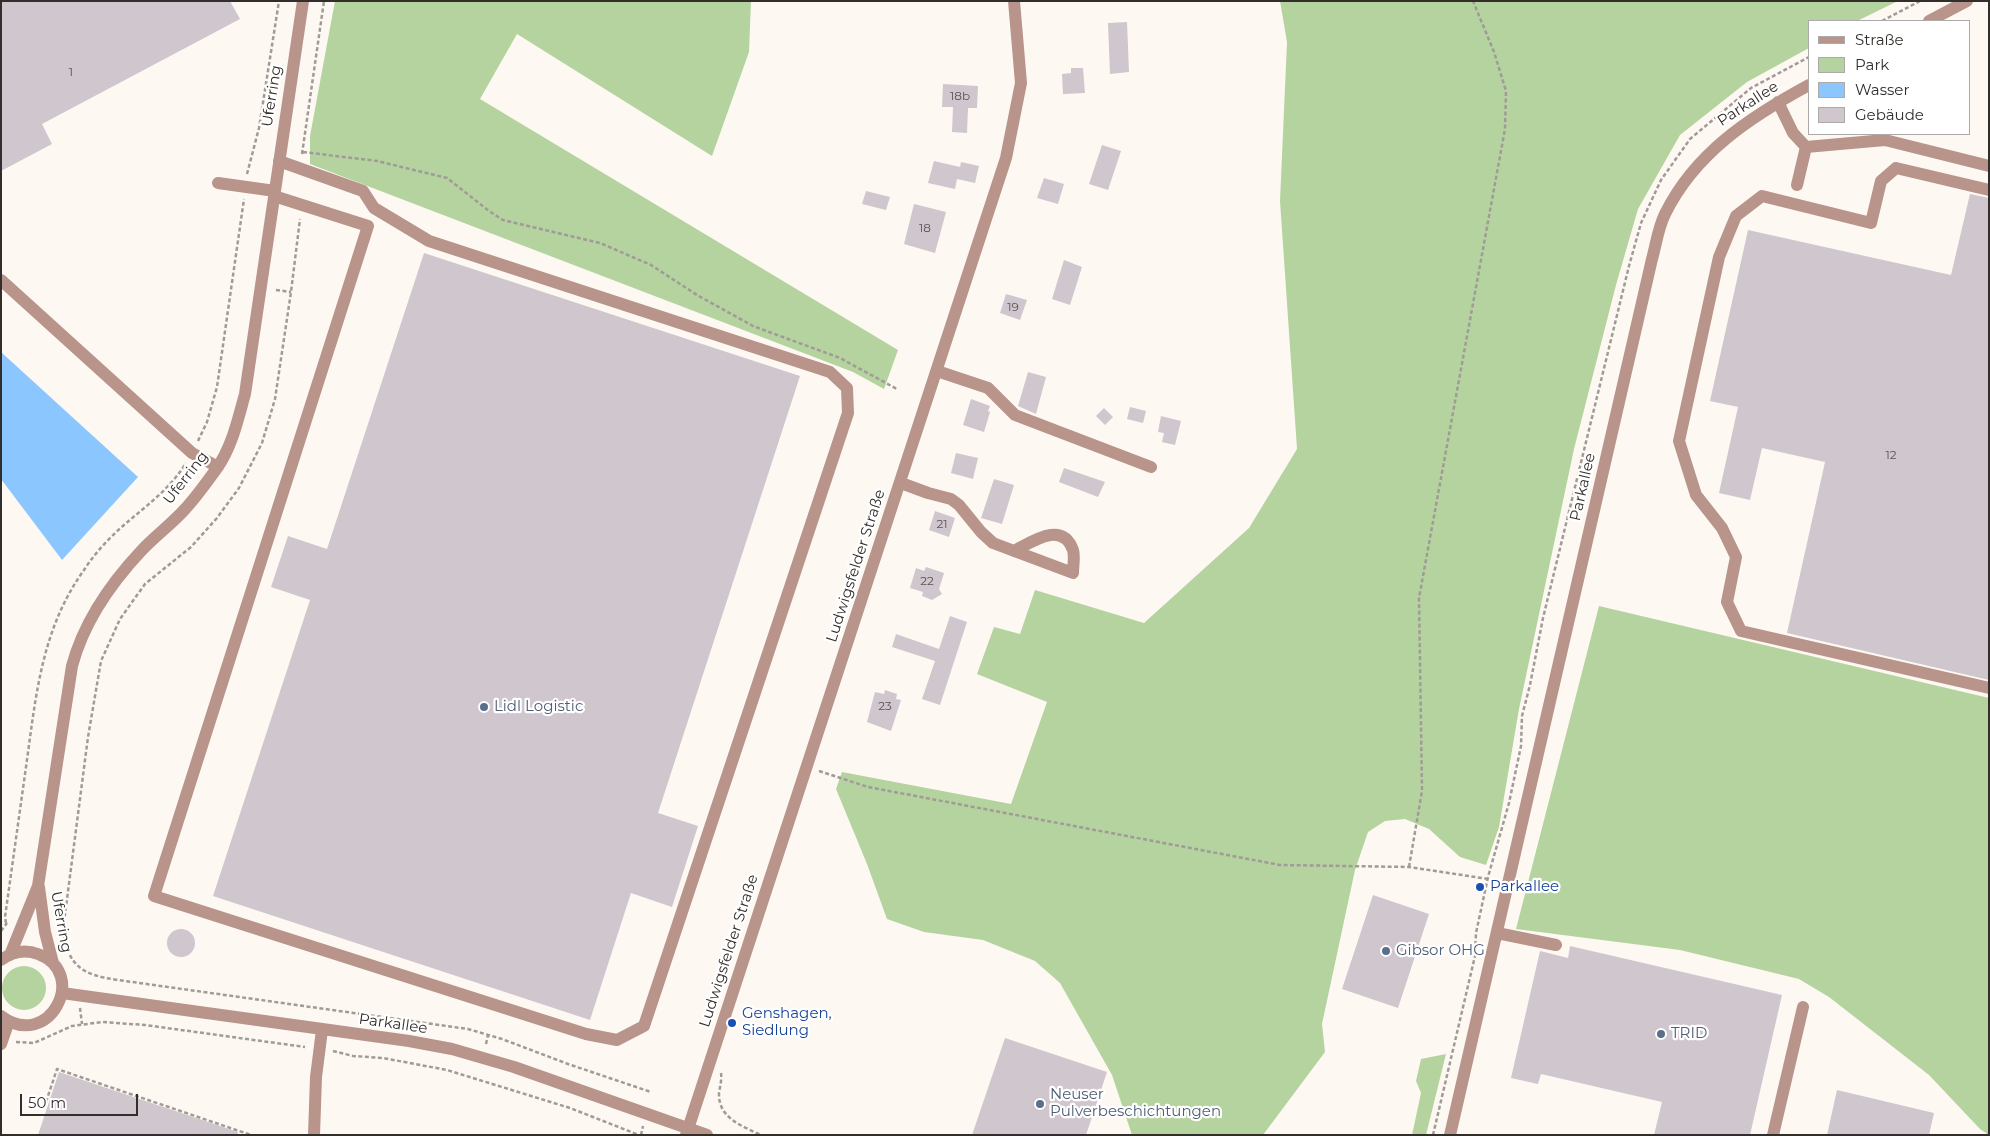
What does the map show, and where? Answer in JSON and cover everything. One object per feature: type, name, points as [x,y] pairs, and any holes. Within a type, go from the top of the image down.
[{"type":"street","name":"Uferring","points":[[6,957],[22,928],[38,886],[72,666],[78,642],[94,610],[115,581],[143,549],[186,508],[218,467],[234,434],[245,394],[303,1]]},
{"type":"street","name":"Ludwigsfelder Straße","points":[[688,1131],[1006,158],[1022,83],[1014,1]]},
{"type":"street","points":[[1931,20],[1967,1]]},
{"type":"street","name":"Parkallee","points":[[1450,1135],[1652,259],[1664,216],[1683,184],[1710,151],[1731,133],[1778,102],[1808,86]]},
{"type":"street","points":[[1778,102],[1793,133],[1806,147]]},
{"type":"street","points":[[1806,147],[1885,140],[1989,166]]},
{"type":"street","points":[[1797,185],[1806,147]]},
{"type":"street","points":[[278,161],[363,191],[374,208],[429,241],[830,372],[846,388],[848,412],[644,1026],[617,1040],[586,1034],[154,896],[374,208]]},
{"type":"street","points":[[1989,190],[1896,168],[1881,181],[1870,223],[1762,196],[1736,216],[1719,256],[1679,441],[1696,495],[1722,528],[1736,557],[1727,602],[1741,631],[1989,688]]},
{"type":"street","points":[[218,183],[246,186],[275,194],[368,226]]},
{"type":"street","points":[[1,280],[192,453],[218,467]]},
{"type":"street","points":[[937,371],[988,388],[1015,415],[1151,466]]},
{"type":"street","points":[[901,483],[928,494],[951,499],[959,505],[981,532],[993,543],[1014,551],[1039,560],[1073,573],[1073,551],[1067,540],[1061,535],[1052,533],[1014,551]]},
{"type":"street","name":"Uferring","points":[[38,886],[52,964]]},
{"type":"street","points":[[1497,933],[1556,945]]},
{"type":"street","points":[[2,1041],[5,1019],[27,1025],[43,1021],[56,1008],[62,993],[60,977],[52,964],[44,957],[34,952],[24,952],[6,957]]},
{"type":"street","name":"Parkallee","points":[[62,993],[409,1041],[482,1057],[688,1131],[708,1135]]},
{"type":"street","points":[[1773,1135],[1803,1007]]},
{"type":"street","points":[[314,1135],[316,1077],[322,1030]]},
{"type":"path","points":[[1,931],[6,923],[5,917],[38,680],[48,639],[56,618],[72,588],[97,552],[123,526],[167,488],[192,453],[207,422],[217,387],[246,186],[259,128],[279,1]]},
{"type":"path","points":[[1408,866],[1422,791],[1419,598],[1505,128],[1506,91],[1494,52],[1473,1]]},
{"type":"path","points":[[1884,20],[1920,1]]},
{"type":"path","points":[[303,152],[377,161],[447,178],[503,220],[600,243],[651,265],[697,295],[753,326],[840,358],[897,389]]},
{"type":"path","points":[[276,290],[291,292]]},
{"type":"path","points":[[808,767],[868,787],[1280,864],[1408,866],[1488,878],[1508,884]]},
{"type":"path","points":[[6,923],[22,928]]},
{"type":"path","points":[[45,932],[63,930],[65,945],[77,967],[88,974],[101,978],[468,1029],[651,1092]]},
{"type":"path","points":[[2,1041],[34,1043],[72,1026],[102,1022],[145,1025],[289,1046],[320,1048],[352,1056],[383,1058],[447,1070],[570,1108],[640,1135],[642,1128]]},
{"type":"path","points":[[486,1044],[488,1035]]},
{"type":"path","points":[[722,1067],[719,1093],[720,1103],[724,1112],[739,1125],[761,1135]]},
{"type":"path","points":[[44,1108],[57,1069],[251,1135]]},
{"type":"green space","points":[[335,1],[751,1],[749,52],[712,156],[517,34],[480,99],[898,350],[884,389],[853,372],[310,164],[310,136]]},
{"type":"green space","points":[[1280,1],[1898,1],[1859,20],[1808,20],[1808,49],[1747,82],[1680,135],[1638,209],[1616,285],[1574,449],[1519,709],[1499,827],[1486,865],[1460,857],[1429,829],[1405,819],[1385,821],[1368,832],[1355,870],[1322,1024],[1325,1052],[1263,1135],[1132,1135],[1112,1075],[1060,983],[1035,961],[983,940],[924,932],[887,919],[836,789],[842,772],[1011,804],[1047,702],[977,674],[994,627],[1020,634],[1035,590],[1144,623],[1249,528],[1297,449],[1280,201],[1287,42]]},
{"type":"green space","points":[[1599,606],[1989,698],[1989,1135],[1980,1129],[1929,1075],[1829,997],[1799,979],[1680,950],[1516,929]]},
{"type":"green space","points":[[24,966],[36,970],[42,976],[46,988],[42,1000],[36,1006],[24,1010],[12,1006],[6,1000],[2,988],[6,976],[12,970]]},
{"type":"green space","points":[[1446,1054],[1426,1135],[1412,1135],[1421,1093],[1416,1081],[1421,1059]]},
{"type":"water","points":[[1,352],[138,477],[62,560],[1,479]]},
{"type":"building","points":[[1,1],[230,1],[240,19],[42,124],[52,144],[1,171]]},
{"type":"building","points":[[1127,22],[1129,72],[1110,74],[1108,23]]},
{"type":"building","points":[[1071,68],[1083,68],[1085,93],[1063,94],[1062,74],[1071,73]]},
{"type":"building","points":[[943,84],[978,86],[977,108],[968,108],[967,133],[952,132],[953,107],[942,107]]},
{"type":"building","points":[[1102,145],[1121,151],[1108,190],[1089,184]]},
{"type":"building","points":[[934,161],[960,167],[961,162],[979,166],[975,183],[957,179],[955,189],[928,183]]},
{"type":"building","points":[[1044,178],[1064,184],[1058,204],[1037,198]]},
{"type":"building","points":[[866,191],[890,197],[886,210],[862,204]]},
{"type":"building","points":[[1970,194],[1989,198],[1989,680],[1787,633],[1825,462],[1762,448],[1750,500],[1719,493],[1738,407],[1710,401],[1748,230],[1951,275]]},
{"type":"building","points":[[914,204],[946,212],[935,253],[904,244]]},
{"type":"building","name":"Lidl Logistic","points":[[424,253],[800,376],[658,813],[698,826],[672,907],[631,893],[590,1020],[213,896],[310,600],[271,587],[288,536],[327,549]]},
{"type":"building","points":[[1064,260],[1082,267],[1070,305],[1052,299]]},
{"type":"building","points":[[1006,294],[1027,300],[1020,320],[1000,313]]},
{"type":"building","points":[[1028,372],[1046,377],[1036,414],[1018,406]]},
{"type":"building","points":[[971,399],[990,406],[984,432],[963,425]]},
{"type":"building","points":[[1130,407],[1146,411],[1143,423],[1127,419]]},
{"type":"building","points":[[1104,408],[1113,417],[1105,425],[1096,416]]},
{"type":"building","points":[[1161,416],[1181,421],[1175,445],[1162,442],[1164,433],[1158,432]]},
{"type":"building","points":[[956,453],[978,458],[973,479],[951,473]]},
{"type":"building","points":[[1064,468],[1105,482],[1098,497],[1059,482]]},
{"type":"building","points":[[994,479],[1014,485],[1002,524],[981,518]]},
{"type":"building","points":[[935,511],[955,518],[949,537],[929,530]]},
{"type":"building","points":[[926,567],[944,573],[939,589],[942,594],[932,600],[922,596],[923,592],[910,588],[916,568],[924,571]]},
{"type":"building","points":[[950,616],[967,622],[940,705],[922,699],[935,661],[892,647],[896,634],[939,649]]},
{"type":"building","points":[[885,690],[897,694],[896,699],[901,700],[891,731],[867,722],[875,692],[884,694]]},
{"type":"building","name":"Gibsor OHG","points":[[1373,895],[1429,914],[1398,1008],[1342,989]]},
{"type":"building","points":[[181,929],[191,933],[195,943],[191,953],[181,957],[171,953],[167,943],[171,933]]},
{"type":"building","name":"TRID","points":[[1570,946],[1782,995],[1750,1135],[1654,1135],[1662,1102],[1541,1074],[1538,1084],[1511,1078],[1540,951],[1568,958]]},
{"type":"building","name":"Neuser Pulverbeschichtungen","points":[[1005,1038],[1107,1072],[1086,1135],[972,1135]]},
{"type":"building","points":[[59,1072],[238,1132],[237,1135],[38,1135]]},
{"type":"building","points":[[1837,1090],[1934,1113],[1929,1135],[1827,1135]]},
{"type":"place","name":"Lidl Logistic","points":[[484,707]]},
{"type":"place","name":"Parkallee","points":[[1480,887]]},
{"type":"place","name":"Gibsor OHG","points":[[1386,951]]},
{"type":"place","name":"Genshagen, Siedlung","points":[[732,1023]]},
{"type":"place","name":"TRID","points":[[1661,1034]]},
{"type":"place","name":"Neuser Pulverbeschichtungen","points":[[1040,1104]]}]
